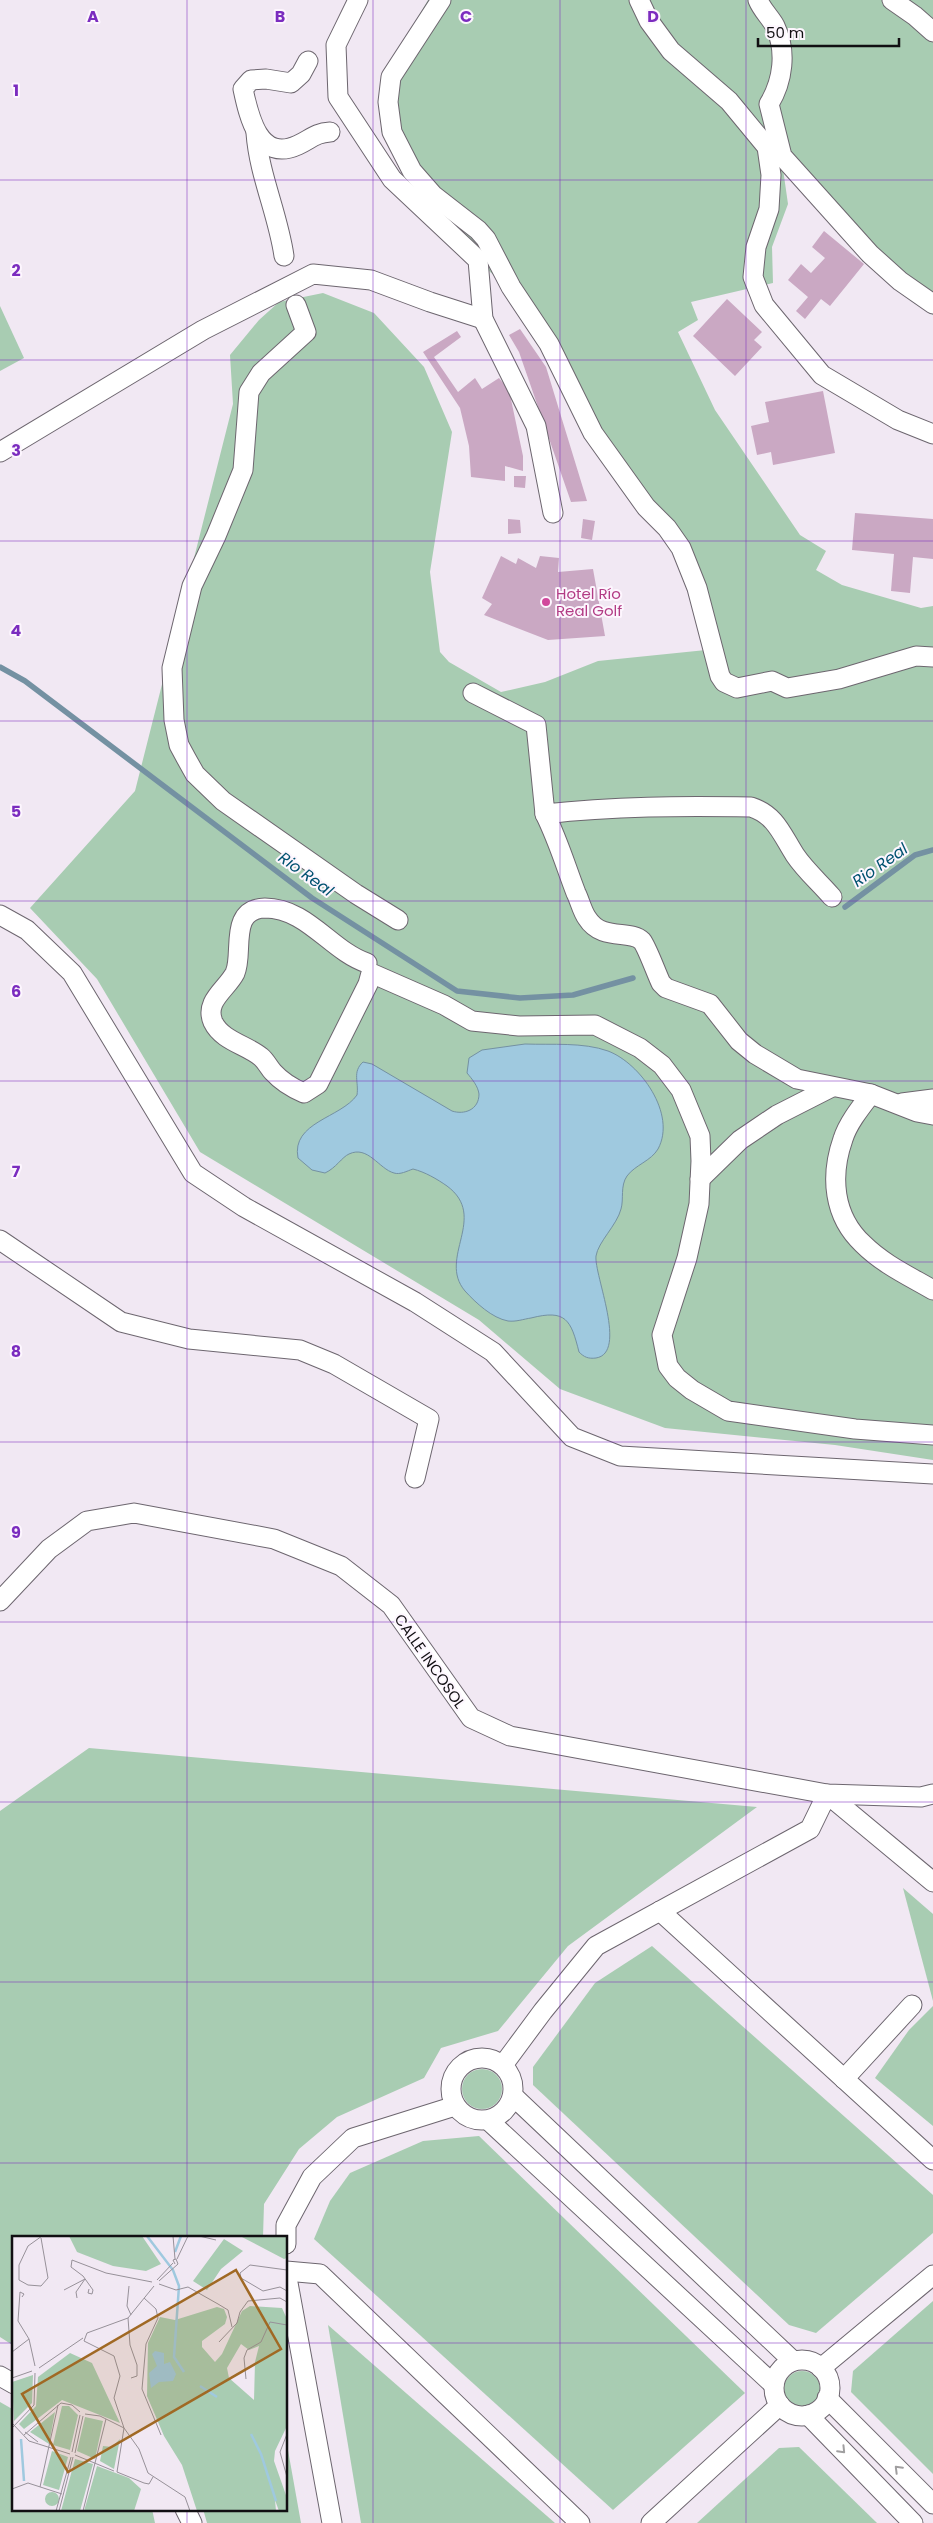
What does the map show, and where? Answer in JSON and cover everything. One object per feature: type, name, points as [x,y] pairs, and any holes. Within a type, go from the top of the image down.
[{"type":"street","points":[[358,0],[336,45],[338,97],[392,179],[478,260],[483,319],[536,426],[553,513]]},
{"type":"street","points":[[441,0],[390,78],[388,102],[392,132],[412,171],[433,195],[478,230],[486,239],[510,286],[549,344],[593,432],[646,507],[667,528],[681,548],[697,588],[720,676],[724,682],[737,688],[772,681],[787,688],[839,679],[916,656],[933,657]]},
{"type":"street","points":[[639,0],[649,21],[671,51],[730,101],[767,147],[771,175],[769,209],[756,248],[753,277],[764,305],[822,374],[898,420],[933,434]]},
{"type":"street","points":[[758,0],[775,26],[783,47],[784,58],[775,94],[769,104],[782,156],[870,254],[900,280],[933,304]]},
{"type":"street","points":[[892,0],[915,16],[933,32]]},
{"type":"street","points":[[284,256],[272,203],[260,166],[256,133],[243,89],[244,86],[255,78],[291,83],[301,74],[308,61]]},
{"type":"street","points":[[256,133],[266,145],[282,148],[294,147],[310,137],[330,132]]},
{"type":"street","points":[[0,452],[203,330],[313,274],[371,280],[483,319]]},
{"type":"street","points":[[296,305],[306,332],[262,373],[249,392],[244,470],[192,586],[172,668],[174,720],[179,745],[195,774],[223,801],[356,894],[398,920]]},
{"type":"street","points":[[473,693],[536,725],[546,814],[587,918],[597,929],[612,934],[635,937],[642,941],[661,983],[678,993],[710,1004],[739,1041],[755,1054],[797,1079],[871,1094],[917,1112],[933,1115]]},
{"type":"street","points":[[546,814],[582,810],[647,807],[751,808],[761,811],[780,828],[795,855],[832,896]]},
{"type":"street","points":[[367,963],[351,957],[296,916],[264,908],[255,911],[245,918],[240,927],[237,948],[238,963],[235,974],[218,993],[211,1011],[214,1022],[223,1034],[261,1057],[272,1072],[289,1086],[304,1093],[318,1084],[327,1068],[368,984],[371,973],[444,1005],[472,1021],[519,1026],[595,1024],[640,1048],[662,1065],[681,1090],[700,1136],[699,1204],[687,1258],[662,1335],[668,1366],[677,1378],[692,1390],[728,1411],[855,1430],[933,1435]]},
{"type":"street","points":[[0,915],[27,930],[72,973],[193,1173],[244,1207],[416,1302],[493,1352],[572,1436],[620,1456],[933,1474]]},
{"type":"street","points":[[700,1179],[740,1140],[777,1115],[832,1087]]},
{"type":"street","points":[[871,1094],[843,1137],[834,1172],[840,1210],[845,1221],[862,1244],[886,1263],[933,1290]]},
{"type":"street","points":[[898,1104],[933,1100]]},
{"type":"street","points":[[0,1240],[120,1322],[190,1339],[300,1350],[342,1369],[429,1419],[415,1478]]},
{"type":"street","name":"CALLE INCOSOL","points":[[0,1601],[49,1548],[87,1520],[134,1513],[274,1539],[341,1566],[391,1605],[471,1718],[510,1736],[827,1794],[921,1797],[933,1794]]},
{"type":"street","points":[[503,2066],[543,2011],[596,1946],[810,1829],[827,1794],[933,1882]]},
{"type":"street","points":[[660,1911],[933,2160]]},
{"type":"street","points":[[844,2079],[912,2005]]},
{"type":"street","points":[[484,2058],[503,2066],[512,2080],[513,2096],[504,2112],[488,2120],[469,2119],[455,2106],[450,2087],[458,2069],[465,2062],[484,2058]]},
{"type":"street","points":[[513,2096],[793,2361]]},
{"type":"street","points":[[286,2236],[286,2225],[312,2177],[353,2138],[455,2106]]},
{"type":"street","points":[[488,2120],[774,2385]]},
{"type":"street","points":[[288,2272],[320,2274],[580,2523]]},
{"type":"street","points":[[822,2368],[933,2275]]},
{"type":"street","points":[[288,2283],[332,2523]]},
{"type":"street","points":[[793,2361],[808,2361],[822,2368],[829,2382],[827,2398],[822,2406],[808,2415],[792,2414],[780,2405],[774,2392],[774,2385],[780,2370],[793,2361]]},
{"type":"street","points":[[0,2376],[12,2383]]},
{"type":"street","points":[[827,2398],[933,2504]]},
{"type":"street","points":[[650,2523],[780,2405]]},
{"type":"street","points":[[808,2415],[914,2523]]},
{"type":"street","points":[[186,2510],[192,2523]]},
{"type":"green space","points":[[428,0],[933,0],[933,315],[890,285],[871,267],[834,229],[783,169],[788,204],[772,247],[773,283],[691,302],[698,320],[678,332],[715,410],[800,535],[826,551],[816,570],[842,585],[921,608],[933,606],[933,1460],[835,1445],[665,1428],[560,1389],[479,1320],[200,1152],[97,979],[30,908],[135,791],[233,404],[230,355],[259,320],[279,302],[323,293],[374,313],[424,367],[452,432],[430,572],[440,652],[449,662],[501,692],[545,682],[598,661],[706,650],[677,551],[498,279],[459,244],[391,151],[381,131],[383,82],[393,59]]},
{"type":"green space","points":[[0,306],[24,358],[0,371]]},
{"type":"green space","points":[[89,1748],[757,1807],[568,1946],[498,2031],[441,2048],[424,2078],[337,2117],[299,2149],[264,2204],[263,2236],[12,2236],[12,2345],[0,2337],[0,1811]]},
{"type":"green space","points":[[903,1888],[933,1914],[933,2001]]},
{"type":"green space","points":[[652,1946],[933,2195],[933,2233],[816,2333],[789,2325],[533,2085],[533,2067],[595,1983]]},
{"type":"green space","points":[[933,2006],[933,2126],[875,2078],[909,2030]]},
{"type":"green space","points":[[486,2069],[493,2072],[499,2078],[502,2089],[501,2097],[493,2106],[486,2109],[478,2109],[471,2106],[463,2097],[462,2085],[465,2078],[474,2070]]},
{"type":"green space","points":[[479,2136],[745,2393],[613,2510],[314,2239],[330,2201],[350,2173],[423,2141]]},
{"type":"green space","points":[[933,2301],[933,2474],[851,2392],[853,2371]]},
{"type":"green space","points":[[328,2325],[555,2523],[361,2523]]},
{"type":"green space","points":[[802,2371],[815,2376],[820,2389],[815,2402],[802,2407],[789,2402],[784,2389],[789,2376]]},
{"type":"green space","points":[[0,2402],[12,2409],[12,2510],[152,2510],[155,2523],[0,2523]]},
{"type":"green space","points":[[799,2447],[877,2523],[697,2523],[779,2448]]},
{"type":"green space","points":[[288,2450],[301,2523],[207,2523],[203,2510],[288,2510]]},
{"type":"water","points":[[525,1044],[588,1046],[608,1051],[620,1057],[632,1066],[652,1091],[663,1121],[663,1135],[658,1149],[627,1176],[619,1215],[597,1251],[597,1266],[610,1329],[609,1343],[605,1353],[596,1358],[586,1357],[579,1352],[570,1325],[559,1316],[552,1315],[508,1321],[490,1313],[465,1291],[458,1278],[456,1265],[464,1224],[464,1211],[459,1198],[443,1183],[413,1169],[394,1173],[362,1153],[349,1154],[325,1173],[312,1170],[298,1158],[298,1146],[302,1136],[309,1128],[350,1103],[357,1095],[357,1073],[363,1062],[372,1064],[452,1111],[466,1112],[474,1107],[479,1094],[467,1073],[469,1058],[482,1050]]},
{"type":"building","points":[[824,231],[864,264],[830,306],[821,299],[805,319],[796,311],[808,297],[788,280],[801,264],[811,273],[825,258],[812,247]]},
{"type":"building","points":[[727,299],[762,332],[754,340],[762,347],[735,376],[693,336]]},
{"type":"building","points":[[520,329],[546,367],[587,501],[571,502],[519,352],[509,335]]},
{"type":"building","points":[[457,331],[461,337],[434,357],[458,392],[475,378],[482,389],[499,378],[509,390],[523,456],[523,471],[505,466],[505,481],[471,477],[469,446],[460,408],[423,352]]},
{"type":"building","points":[[823,391],[835,453],[773,465],[771,452],[757,455],[751,426],[769,422],[765,402]]},
{"type":"building","points":[[514,476],[526,476],[525,488],[514,487]]},
{"type":"building","points":[[855,513],[933,519],[933,559],[913,557],[910,593],[891,591],[894,554],[852,550]]},
{"type":"building","points":[[508,519],[520,520],[521,533],[508,534]]},
{"type":"building","points":[[583,519],[595,521],[592,540],[581,538]]},
{"type":"building","points":[[501,556],[516,564],[518,558],[536,568],[540,556],[559,558],[558,572],[593,569],[605,636],[548,640],[484,615],[492,604],[482,598]]},
{"type":"waterway","name":"Rio Real","points":[[0,667],[25,681],[312,898],[457,991],[520,998],[573,995],[633,978]]},
{"type":"waterway","name":"Rio Real","points":[[845,907],[915,855],[933,850]]},
{"type":"place","name":"Hotel Río Real Golf","points":[[546,602]]}]
